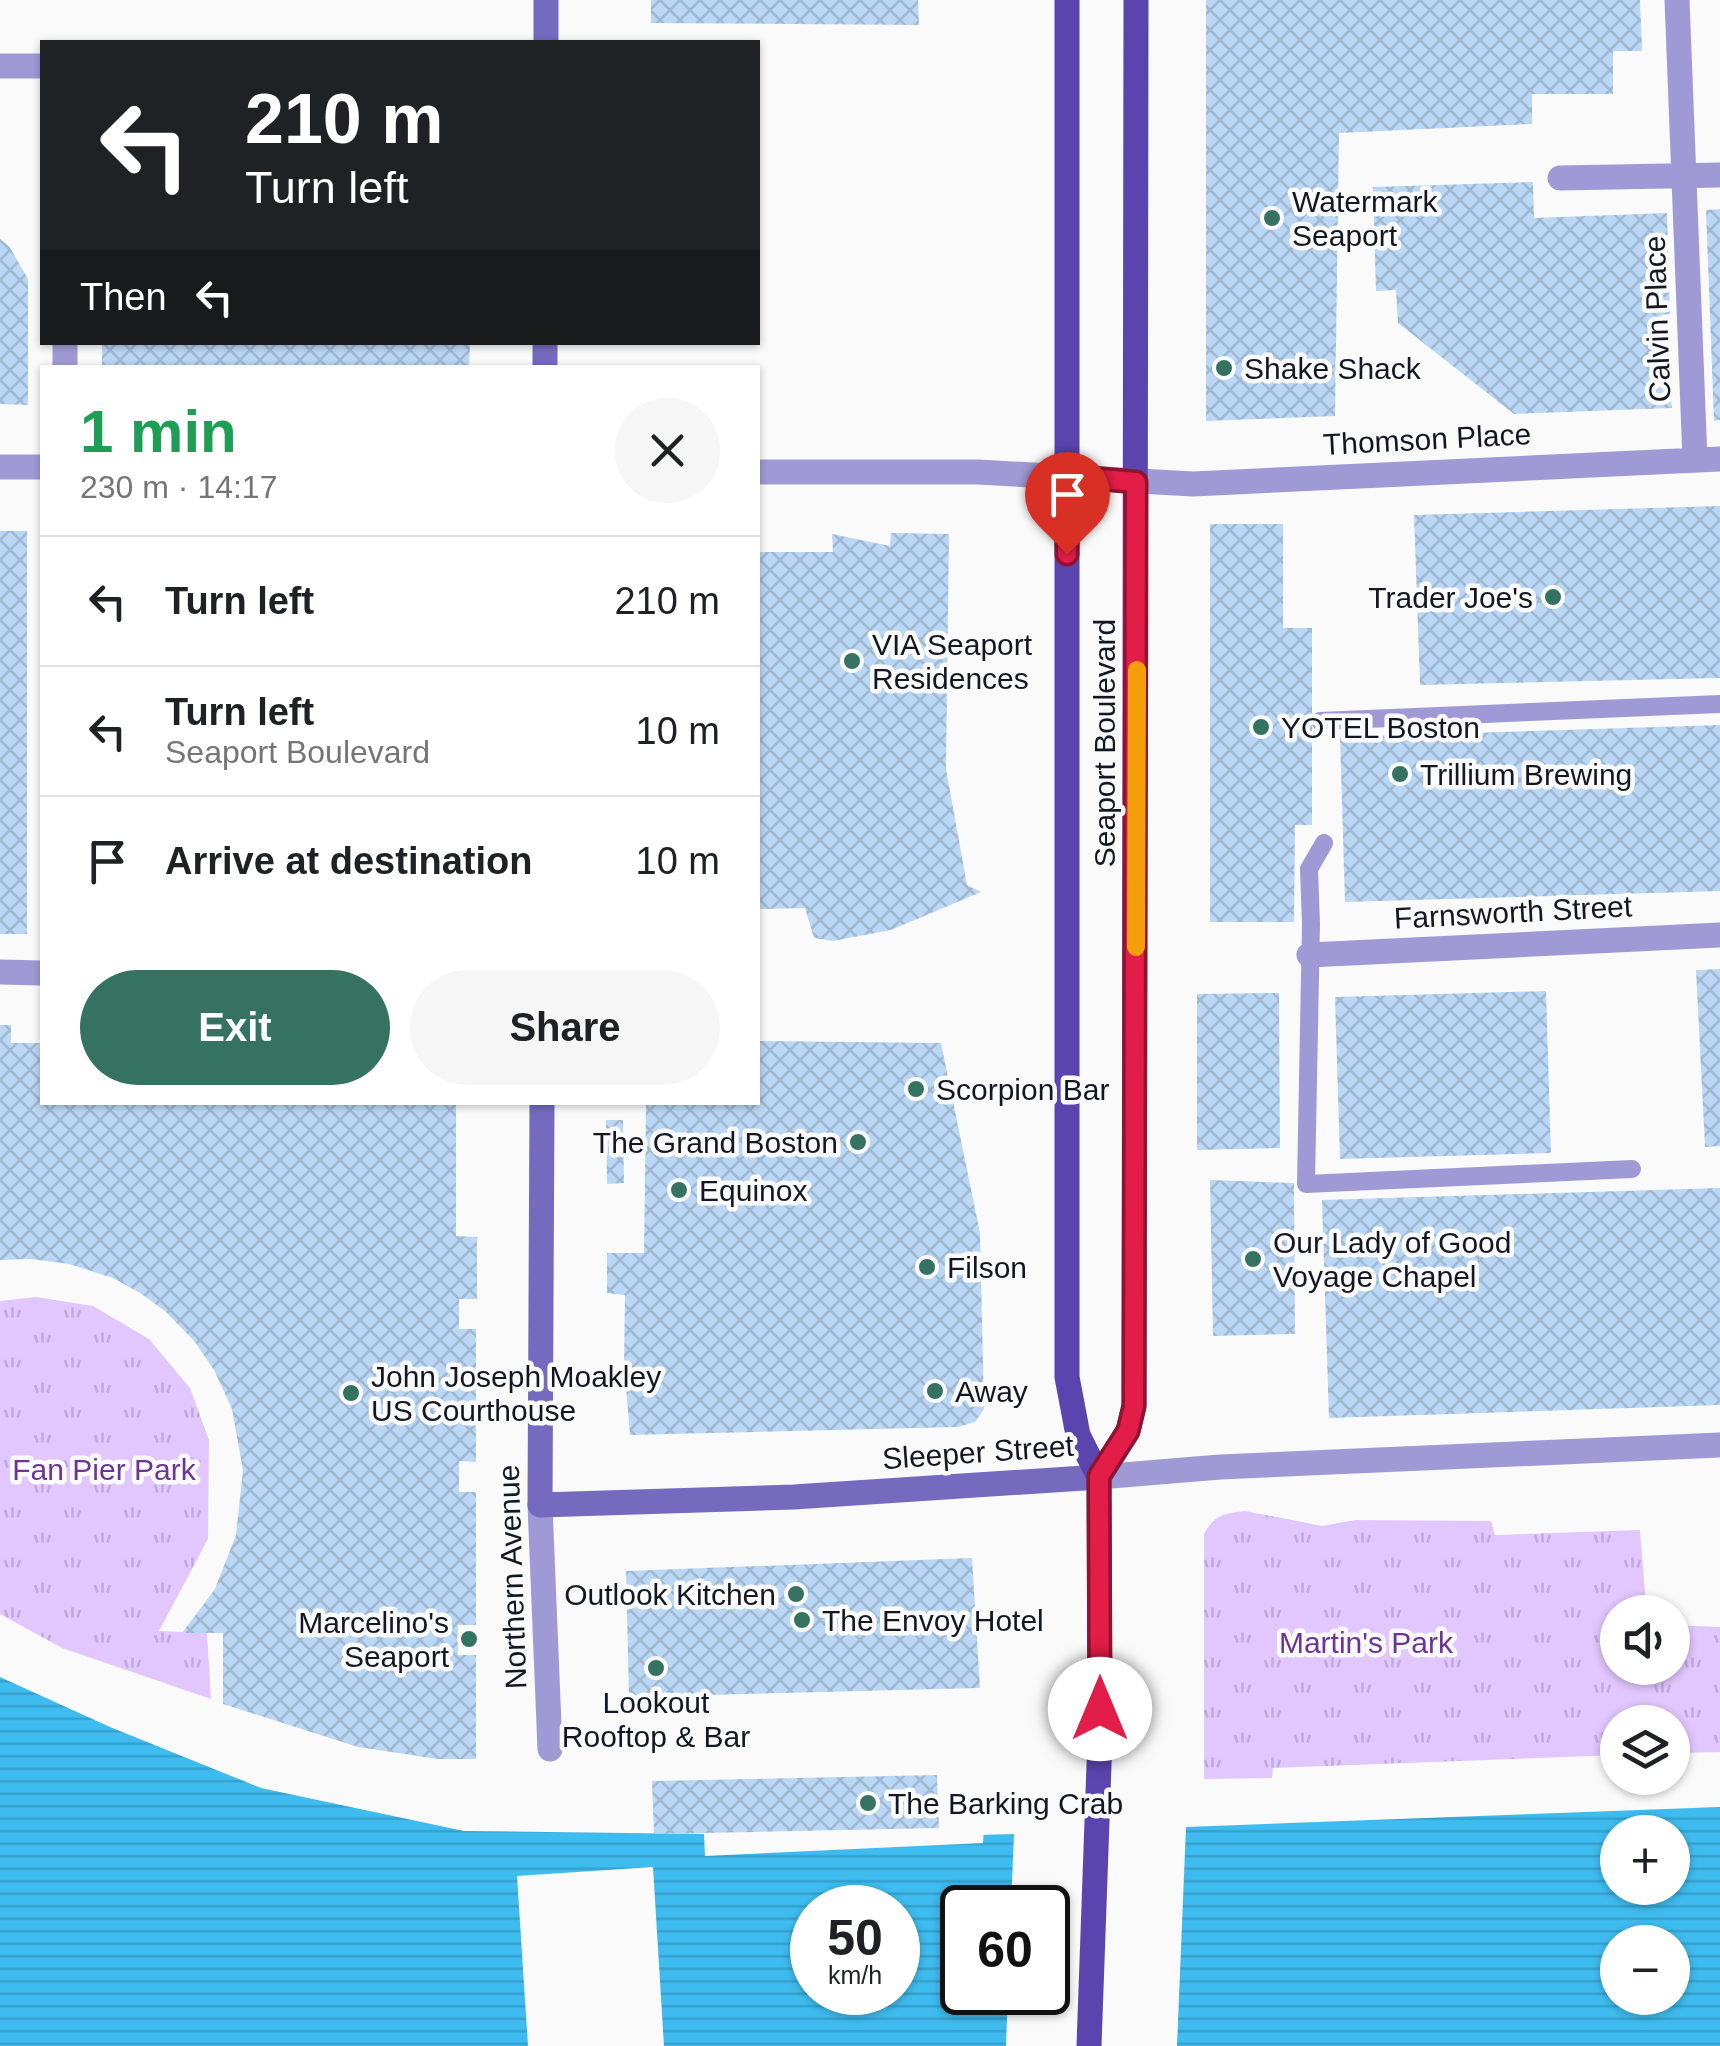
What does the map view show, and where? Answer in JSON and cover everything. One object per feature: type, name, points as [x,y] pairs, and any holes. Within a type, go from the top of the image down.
[{"type":"main road","name":"Seaport Boulevard","points":[[1067,0],[1067,1378],[1078,1435],[1099,1476],[1100,1737],[1089,2046]]},
{"type":"main road","name":"Seaport Boulevard","points":[[1099,1476],[1128,1431],[1134,1406],[1136,0]]},
{"type":"street","points":[[546,0],[546,40]]},
{"type":"street","name":"Calvin Place","points":[[1677,0],[1683,176],[1708,459]]},
{"type":"street","points":[[0,66],[40,66]]},
{"type":"street","points":[[1560,178],[1720,175]]},
{"type":"street","name":"Thomson Place","points":[[760,472],[978,472],[1206,484],[1708,459]]},
{"type":"street","points":[[0,467],[40,467]]},
{"type":"street","name":"Farnsworth Street","points":[[1309,954],[1720,935]]},
{"type":"street","points":[[0,972],[40,973]]},
{"type":"street","name":"Northern Avenue","points":[[542,1105],[540,1505],[550,1749]]},
{"type":"street","name":"Sleeper Street","points":[[540,1505],[794,1497],[1220,1467],[1720,1446]]},
{"type":"lane","points":[[1320,720],[1720,704]]},
{"type":"lane","points":[[1324,844],[1309,868],[1306,1184],[1632,1169]]},
{"type":"green space","name":"Fan Pier Park","points":[[36,1297],[93,1306],[149,1339],[190,1388],[209,1440],[208,1539],[159,1631],[207,1633],[211,1699],[62,1648],[0,1614],[0,1301]]},
{"type":"green space","name":"Martin's Park","points":[[1245,1511],[1322,1526],[1355,1520],[1491,1521],[1495,1535],[1640,1530],[1645,1595],[1600,1595],[1600,1685],[1690,1685],[1690,1626],[1720,1627],[1720,1752],[1690,1753],[1690,1705],[1600,1705],[1600,1756],[1273,1768],[1272,1778],[1204,1779],[1204,1534],[1221,1516]]},
{"type":"water","points":[[0,1677],[261,1788],[464,1831],[704,1834],[705,1856],[983,1843],[984,1827],[1720,1799],[1720,2046],[0,2046]]},
{"type":"pier","points":[[1720,1794],[1720,1807],[1186,1827],[1177,2046],[1006,2046],[1007,2015],[1070,2015],[1070,1885],[1012,1885],[1014,1834],[979,1835],[979,1826],[983,1822],[1194,1817]]},
{"type":"pier","points":[[653,1867],[664,2046],[528,2046],[517,1876]]},
{"type":"building","points":[[651,0],[918,0],[919,25],[651,23]]},
{"type":"building","name":"Watermark Seaport","points":[[1206,0],[1640,0],[1642,51],[1613,51],[1613,94],[1532,94],[1532,124],[1339,133],[1335,416],[1206,421]]},
{"type":"building","points":[[1533,182],[1534,218],[1667,213],[1670,314],[1661,315],[1672,408],[1514,414],[1398,323],[1396,290],[1376,291],[1373,187]]},
{"type":"building","points":[[1720,209],[1720,420],[1714,421],[1706,210]]},
{"type":"building","points":[[0,239],[9,246],[28,279],[28,405],[0,404]]},
{"type":"building","points":[[102,345],[470,345],[469,365],[102,365]]},
{"type":"building","name":"Trader Joe's","points":[[1720,506],[1720,678],[1420,685],[1414,515]]},
{"type":"building","name":"YOTEL Boston","points":[[1210,524],[1283,524],[1283,628],[1312,628],[1312,825],[1295,825],[1294,922],[1210,922]]},
{"type":"building","points":[[0,531],[27,531],[27,934],[0,934]]},
{"type":"building","name":"VIA Seaport Residences","points":[[891,533],[949,534],[946,769],[967,885],[981,892],[891,930],[833,941],[814,938],[805,908],[760,909],[760,552],[833,552],[832,534],[890,546]]},
{"type":"building","points":[[1720,725],[1720,891],[1345,902],[1340,737]]},
{"type":"building","points":[[1720,969],[1720,1146],[1705,1147],[1696,970]]},
{"type":"building","points":[[1546,991],[1551,1153],[1340,1159],[1335,997]]},
{"type":"building","points":[[1279,993],[1280,1148],[1197,1150],[1197,994]]},
{"type":"building","name":"John Joseph Moakley US Courthouse","points":[[0,1025],[11,1025],[11,1043],[40,1043],[40,1105],[456,1105],[456,1236],[477,1237],[477,1299],[459,1299],[459,1329],[476,1329],[476,1462],[459,1461],[459,1492],[476,1492],[476,1625],[458,1625],[458,1655],[476,1655],[476,1759],[438,1759],[358,1747],[223,1704],[223,1633],[182,1633],[215,1589],[236,1535],[243,1470],[232,1409],[214,1370],[195,1342],[165,1311],[113,1278],[69,1264],[0,1260]]},
{"type":"building","points":[[760,1041],[941,1043],[980,1233],[984,1409],[975,1422],[958,1427],[630,1435],[624,1363],[625,1295],[607,1293],[607,1253],[644,1253],[646,1105],[760,1105]]},
{"type":"building","points":[[606,1120],[623,1120],[624,1183],[607,1184]]},
{"type":"building","name":"Our Lady of Good Voyage Chapel","points":[[1210,1180],[1294,1183],[1295,1334],[1213,1336]]},
{"type":"building","points":[[1720,1188],[1720,1405],[1329,1418],[1322,1200]]},
{"type":"building","name":"The Envoy Hotel","points":[[972,1558],[980,1688],[629,1697],[626,1571]]},
{"type":"building","points":[[937,1775],[939,1828],[654,1834],[652,1781]]},
{"type":"slow traffic","points":[[1136,947],[1137,670]]},
{"type":"place","name":"Watermark Seaport","points":[[1272,218]]},
{"type":"place","name":"Shake Shack","points":[[1224,368]]},
{"type":"place","name":"Trader Joe's","points":[[1553,597]]},
{"type":"place","name":"VIA Seaport Residences","points":[[852,661]]},
{"type":"place","name":"YOTEL Boston","points":[[1261,727]]},
{"type":"place","name":"Trillium Brewing","points":[[1400,774]]},
{"type":"place","name":"Scorpion Bar","points":[[916,1089]]},
{"type":"place","name":"The Grand Boston","points":[[858,1142]]},
{"type":"place","name":"Equinox","points":[[679,1190]]},
{"type":"place","name":"Our Lady of Good Voyage Chapel","points":[[1253,1259]]},
{"type":"place","name":"Filson","points":[[927,1267]]},
{"type":"place","name":"Away","points":[[935,1391]]},
{"type":"place","name":"John Joseph Moakley US Courthouse","points":[[351,1393]]},
{"type":"place","name":"Outlook Kitchen","points":[[796,1594]]},
{"type":"place","name":"The Envoy Hotel","points":[[802,1620]]},
{"type":"place","name":"Marcelino's Seaport","points":[[469,1639]]},
{"type":"place","name":"Lookout Rooftop & Bar","points":[[656,1668]]},
{"type":"place","name":"The Barking Crab","points":[[868,1803]]},
{"type":"route","points":[[1067,554],[1067,476],[1136,482],[1134,1406],[1128,1431],[1099,1476],[1100,1709]]}]
